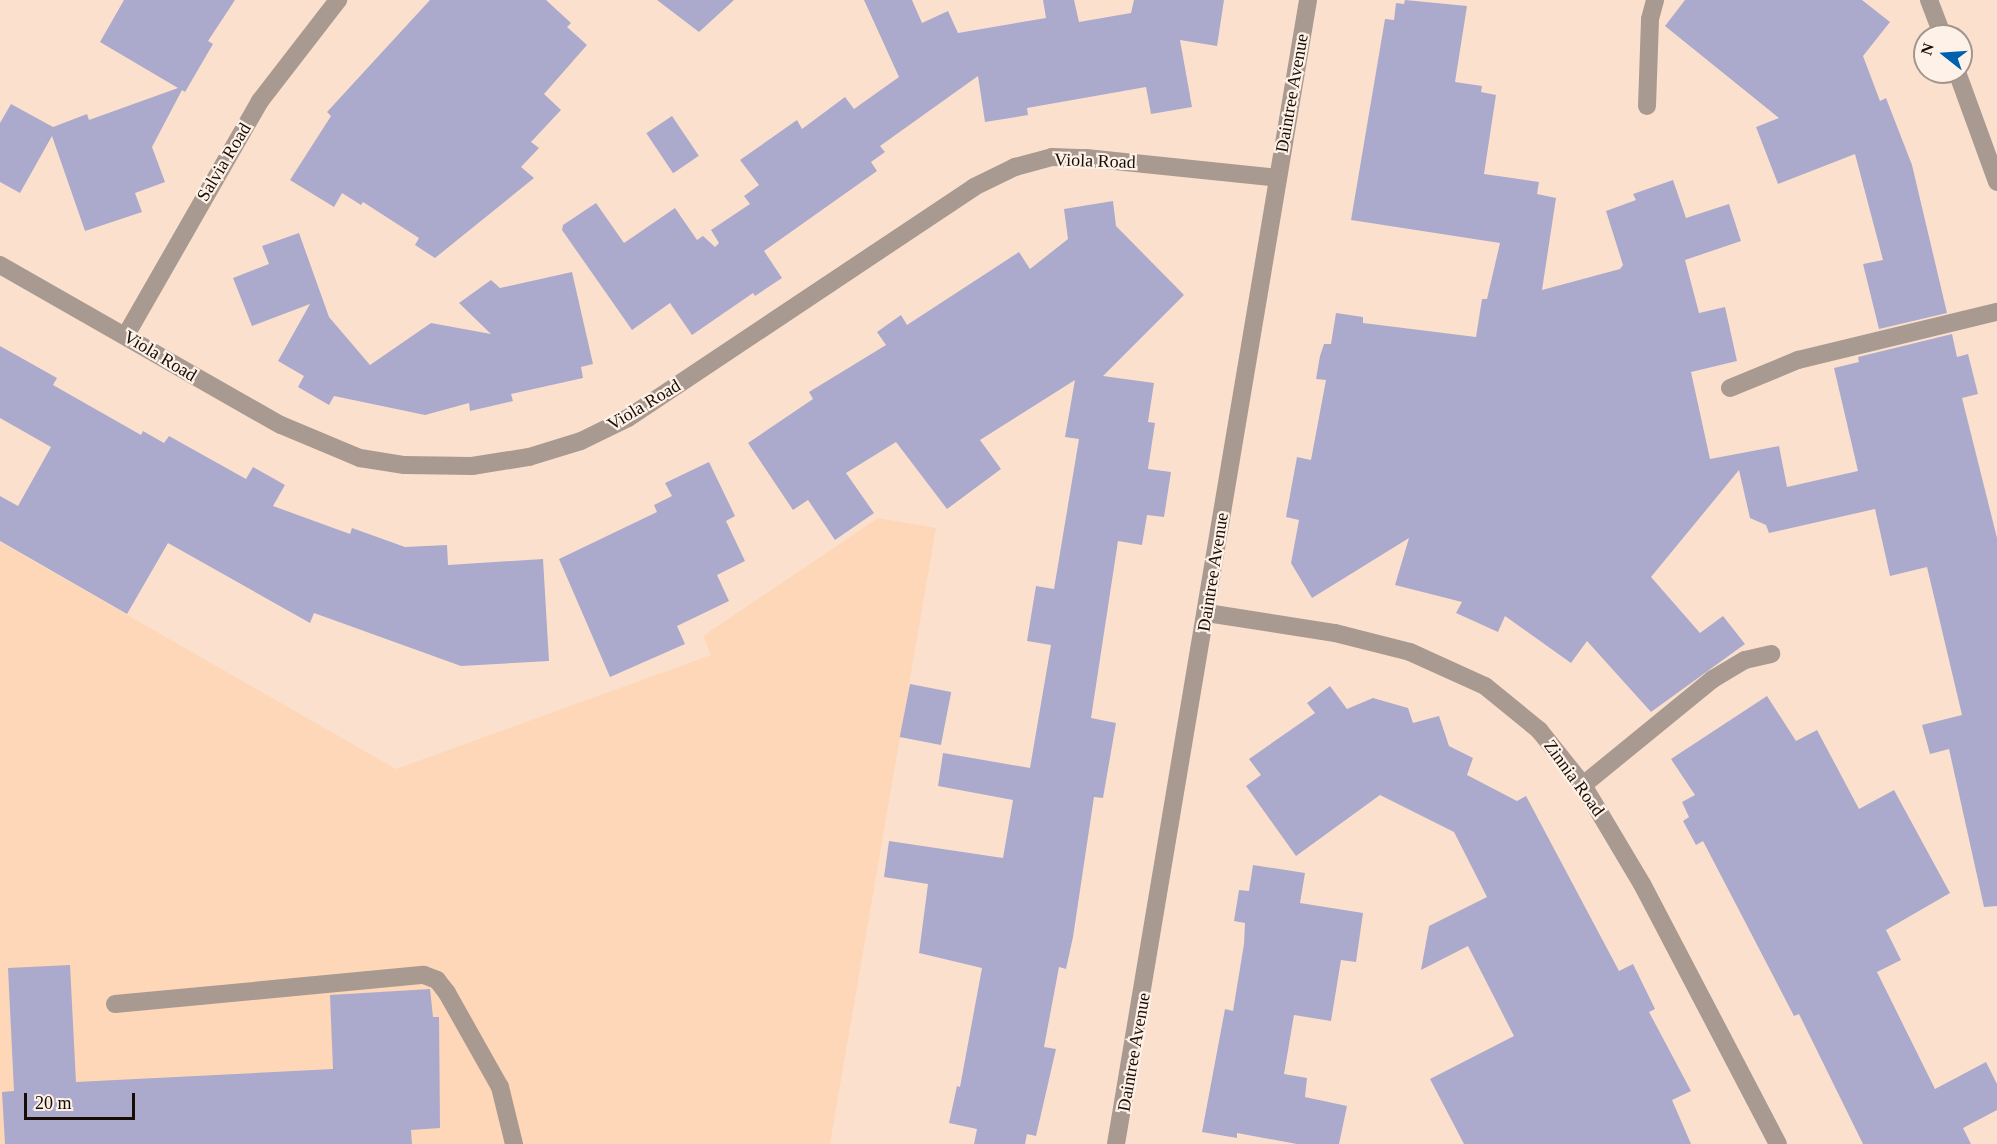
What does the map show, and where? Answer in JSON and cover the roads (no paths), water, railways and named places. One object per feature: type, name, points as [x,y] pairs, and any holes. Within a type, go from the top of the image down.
[{"type":"street","name":"Salvia Road","points":[[126,335],[260,101],[338,0]]},
{"type":"street","name":"Daintree Avenue","points":[[1116,1144],[1207,613],[1308,0]]},
{"type":"street","points":[[1647,106],[1650,19],[1655,0]]},
{"type":"street","points":[[1929,0],[1938,24]]},
{"type":"street","points":[[1961,84],[1997,182]]},
{"type":"street","name":"Viola Road","points":[[0,265],[281,425],[360,458],[404,465],[472,466],[529,457],[571,444],[628,418],[974,188],[1016,167],[1052,157],[1086,158],[1278,178]]},
{"type":"street","points":[[1730,388],[1798,360],[1997,312]]},
{"type":"street","name":"Zinnia Road","points":[[1207,613],[1281,623],[1410,652],[1485,686],[1539,730],[1583,785],[1642,884],[1778,1144]]},
{"type":"street","points":[[1583,785],[1713,679],[1745,660],[1772,654]]},
{"type":"street","points":[[115,1004],[424,975],[437,981],[447,993],[500,1087],[514,1144]]}]
